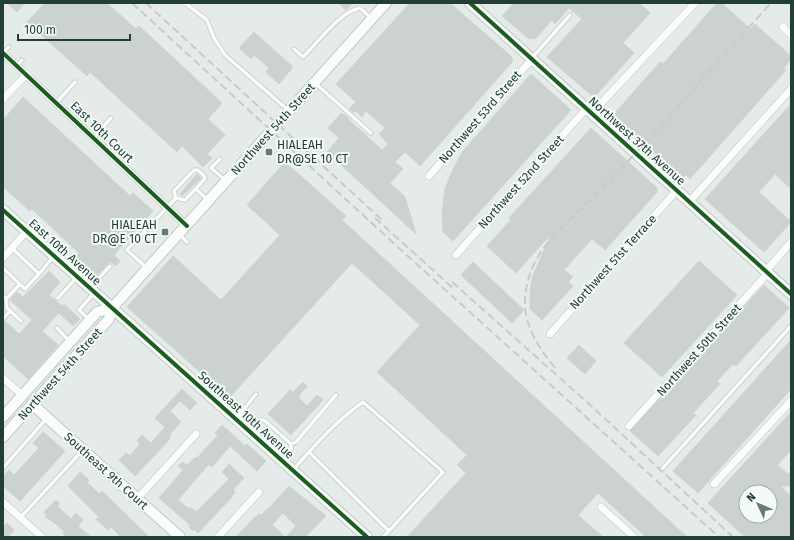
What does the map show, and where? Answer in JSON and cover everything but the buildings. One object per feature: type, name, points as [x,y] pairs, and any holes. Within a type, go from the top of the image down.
[{"type":"street","name":"Northwest 54th Street","points":[[3,437],[110,318],[112,308],[386,3]]},
{"type":"street","name":"Northwest 37th Avenue","points":[[470,3],[791,294]]},
{"type":"street","name":"Northwest 52nd Street","points":[[456,255],[589,111],[695,3]]},
{"type":"street","points":[[783,28],[791,35]]},
{"type":"street","name":"East 10th Court","points":[[3,53],[20,63],[27,74],[187,226]]},
{"type":"street","name":"Northwest 53rd Street","points":[[429,176],[532,58]]},
{"type":"street","points":[[3,100],[27,74]]},
{"type":"street","points":[[689,202],[791,89]]},
{"type":"street","name":"Northwest 51st Terrace","points":[[550,334],[677,190]]},
{"type":"street","name":"East 10th Avenue","points":[[3,210],[112,308]]},
{"type":"street","points":[[3,258],[27,231]]},
{"type":"street","name":"Northwest 50th Street","points":[[630,426],[767,272],[791,242]]},
{"type":"street","name":"Northwest 54th Street","points":[[3,417],[70,341],[98,312],[112,308]]},
{"type":"street","name":"Southeast 10th Avenue","points":[[112,308],[367,537]]},
{"type":"street","points":[[3,378],[19,399],[14,417],[3,429]]},
{"type":"street","points":[[714,484],[791,401]]},
{"type":"street","name":"Southeast 9th Court","points":[[32,404],[180,537]]},
{"type":"street","points":[[137,498],[196,434]]},
{"type":"street","points":[[218,537],[259,492]]},
{"type":"street","points":[[3,502],[40,536]]},
{"type":"street","points":[[601,507],[634,537]]},
{"type":"lane","points":[[185,3],[207,20],[214,38],[225,55],[289,111]]},
{"type":"lane","points":[[294,49],[303,57],[341,19],[353,10],[360,8],[372,19]]},
{"type":"lane","points":[[532,58],[570,14]]},
{"type":"lane","points":[[3,53],[9,47]]},
{"type":"lane","points":[[57,102],[75,82]]},
{"type":"lane","points":[[314,83],[371,133]]},
{"type":"lane","points":[[94,137],[111,118]]},
{"type":"lane","points":[[220,159],[212,168],[226,181]]},
{"type":"lane","points":[[196,169],[205,177],[185,200],[176,198],[174,191],[196,169]]},
{"type":"lane","points":[[196,189],[209,201]]},
{"type":"lane","points":[[148,268],[127,250],[176,198]]},
{"type":"lane","points":[[179,234],[188,242]]},
{"type":"lane","points":[[12,248],[39,274]]},
{"type":"lane","points":[[3,268],[25,289],[54,256]]},
{"type":"lane","points":[[90,320],[79,310],[110,266]]},
{"type":"lane","points":[[58,298],[77,276]]},
{"type":"lane","points":[[20,284],[5,298],[7,308],[21,321]]},
{"type":"lane","points":[[3,319],[10,311]]},
{"type":"lane","points":[[662,469],[791,326]]},
{"type":"lane","points":[[56,328],[70,341]]},
{"type":"lane","points":[[236,420],[256,394]]},
{"type":"lane","points":[[291,444],[296,442],[336,395]]},
{"type":"lane","points":[[292,470],[341,417],[363,402],[443,472],[383,537]]},
{"type":"lane","points":[[3,468],[48,418]]},
{"type":"lane","points":[[249,431],[261,419],[291,444]]},
{"type":"lane","points":[[281,460],[291,449],[291,444]]},
{"type":"lane","points":[[20,518],[83,450]]},
{"type":"lane","points":[[309,452],[389,531]]},
{"type":"railway","points":[[132,3],[400,249],[719,537]]},
{"type":"railway","points":[[146,3],[383,221]]},
{"type":"railway","points":[[555,368],[533,335],[526,313],[526,288],[530,274],[541,252],[556,233],[591,200],[635,154],[771,3]]},
{"type":"railway","points":[[375,218],[454,289]]},
{"type":"railway","points":[[452,282],[588,403],[733,537]]},
{"type":"cycle path","points":[[470,3],[791,294]]},
{"type":"cycle path","points":[[3,53],[187,226]]},
{"type":"cycle path","points":[[3,210],[367,537]]},
{"type":"place","name":"HIALEAH DR@SE 10 CT","points":[[269,152]]},
{"type":"place","name":"HIALEAH DR@E 10 CT","points":[[165,232]]}]
